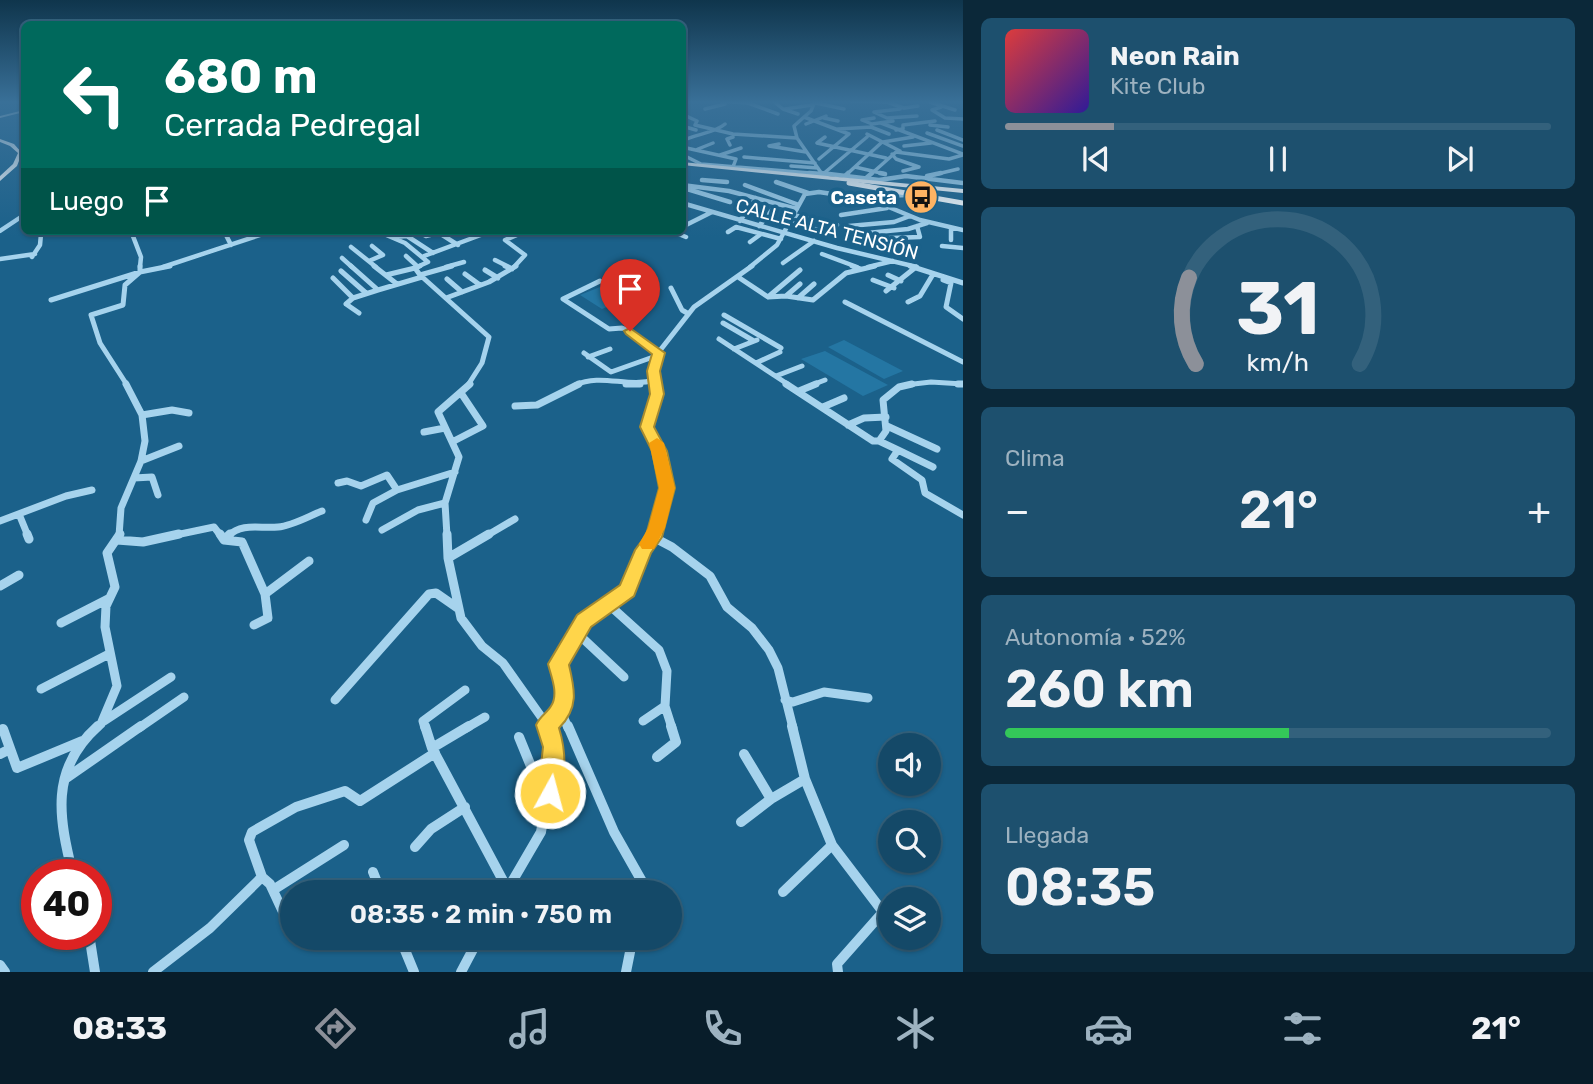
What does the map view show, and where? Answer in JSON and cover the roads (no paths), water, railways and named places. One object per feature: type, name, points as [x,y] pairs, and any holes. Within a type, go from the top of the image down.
[{"type":"highway","points":[[0,176],[15,165],[20,153],[13,146]]},
{"type":"highway","points":[[686,165],[889,191]]},
{"type":"highway","points":[[686,165],[876,186],[963,202]]},
{"type":"highway","points":[[686,165],[963,192]]},
{"type":"highway","points":[[686,166],[777,180],[804,179],[963,192]]},
{"type":"highway","points":[[769,174],[777,180]]},
{"type":"highway","points":[[804,179],[876,186]]},
{"type":"street","points":[[696,150],[705,146]]},
{"type":"street","points":[[763,148],[768,146]]},
{"type":"street","points":[[770,146],[794,152]]},
{"type":"street","points":[[802,146],[815,160],[822,174]]},
{"type":"street","points":[[831,146],[887,158]]},
{"type":"street","points":[[822,174],[855,146]]},
{"type":"street","points":[[845,176],[878,146]]},
{"type":"street","points":[[889,146],[901,152],[949,159],[963,155]]},
{"type":"street","points":[[941,146],[963,155]]},
{"type":"street","points":[[815,160],[834,147]]},
{"type":"street","points":[[720,155],[741,148]]},
{"type":"street","points":[[686,149],[737,159],[733,167]]},
{"type":"street","points":[[774,152],[806,152]]},
{"type":"street","points":[[865,179],[892,154],[901,152]]},
{"type":"street","points":[[892,154],[895,159],[919,167],[903,171]]},
{"type":"street","points":[[687,157],[699,163],[722,166],[753,166],[865,179],[906,176],[963,183]]},
{"type":"street","points":[[744,157],[837,163]]},
{"type":"street","points":[[949,159],[963,173]]},
{"type":"street","points":[[791,166],[818,168]]},
{"type":"street","points":[[855,167],[873,171],[886,178]]},
{"type":"street","points":[[923,177],[958,169]]},
{"type":"street","points":[[701,193],[702,180],[707,173]]},
{"type":"street","points":[[702,180],[727,182]]},
{"type":"street","points":[[777,180],[808,192],[843,197],[877,197],[889,191],[963,202]]},
{"type":"street","points":[[745,184],[798,207]]},
{"type":"street","points":[[686,186],[743,194],[798,207]]},
{"type":"street","points":[[686,187],[728,203],[743,194]]},
{"type":"street","points":[[547,725],[561,711],[565,695],[558,664],[576,632],[590,615],[627,590],[643,550],[653,537],[667,488],[660,451],[647,427],[657,394],[657,354],[687,313],[728,281],[738,277],[781,239],[804,194],[808,192]]},
{"type":"street","points":[[686,201],[701,193]]},
{"type":"street","points":[[877,197],[879,203],[888,208],[927,223],[963,230]]},
{"type":"street","points":[[741,220],[756,198]]},
{"type":"street","name":"CALLE ALTA TENSIÓN","points":[[686,204],[814,242],[915,267],[963,283]]},
{"type":"street","points":[[761,225],[777,204]]},
{"type":"street","points":[[841,215],[888,208]]},
{"type":"street","points":[[686,225],[712,212]]},
{"type":"street","points":[[793,215],[837,225]]},
{"type":"street","points":[[849,226],[894,222],[910,216]]},
{"type":"street","points":[[0,231],[21,217]]},
{"type":"street","points":[[14,222],[21,221]]},
{"type":"street","points":[[788,222],[833,234]]},
{"type":"street","points":[[857,234],[927,223]]},
{"type":"street","points":[[917,226],[923,244]]},
{"type":"street","points":[[728,232],[736,227],[781,239]]},
{"type":"street","points":[[951,229],[951,240]]},
{"type":"street","points":[[750,242],[761,234]]},
{"type":"street","points":[[0,259],[33,256],[40,245],[41,235]]},
{"type":"street","points":[[133,235],[141,257],[141,272]]},
{"type":"street","points":[[226,235],[231,245]]},
{"type":"street","points":[[51,300],[169,266],[260,235]]},
{"type":"street","points":[[359,313],[346,304],[353,298],[397,284],[419,272],[428,262],[424,256],[389,235]]},
{"type":"street","points":[[442,235],[458,245]]},
{"type":"street","points":[[446,299],[498,278],[518,266],[526,255],[505,240],[517,235]]},
{"type":"street","points":[[681,235],[686,237]]},
{"type":"street","points":[[395,237],[407,236],[432,253]]},
{"type":"street","points":[[424,256],[478,236]]},
{"type":"street","points":[[857,253],[865,241],[920,237]]},
{"type":"street","points":[[783,263],[814,242]]},
{"type":"street","points":[[369,261],[383,255],[372,246]]},
{"type":"street","points":[[942,246],[963,248]]},
{"type":"street","points":[[351,247],[397,284]]},
{"type":"street","points":[[822,254],[864,270]]},
{"type":"street","points":[[406,257],[446,299],[489,337],[480,373],[438,412],[459,457],[445,503],[448,558],[461,618],[482,646],[503,663],[547,725],[554,747],[550,793],[541,832],[513,880]]},
{"type":"street","points":[[342,258],[378,290]]},
{"type":"street","points":[[495,260],[512,269]]},
{"type":"street","points":[[386,275],[419,272],[464,262]]},
{"type":"street","points":[[738,277],[768,296],[813,300],[843,274],[891,262]]},
{"type":"street","points":[[886,291],[894,288],[915,267],[951,283],[946,307],[963,319]]},
{"type":"street","points":[[485,270],[498,278]]},
{"type":"street","points":[[768,296],[800,270]]},
{"type":"street","points":[[341,271],[366,293]]},
{"type":"street","points":[[101,724],[117,686],[104,627],[108,599],[115,587],[107,553],[117,540],[121,527],[121,508],[141,461],[145,441],[142,415],[119,370],[100,343],[91,316],[123,305],[122,287],[126,280],[141,272]]},
{"type":"street","points":[[465,274],[480,285]]},
{"type":"street","points":[[888,275],[901,281]]},
{"type":"street","points":[[908,302],[920,296],[932,276]]},
{"type":"street","points":[[332,278],[353,298]]},
{"type":"street","points":[[447,279],[462,292]]},
{"type":"street","points":[[873,280],[894,288]]},
{"type":"street","points":[[600,281],[562,299],[609,329],[622,328],[630,331],[657,354]]},
{"type":"street","points":[[786,296],[800,284]]},
{"type":"street","points":[[799,298],[814,284]]},
{"type":"street","points":[[671,288],[682,310],[687,313]]},
{"type":"street","points":[[845,302],[963,362]]},
{"type":"street","points":[[724,315],[780,350],[756,363]]},
{"type":"street","points":[[954,322],[963,319]]},
{"type":"street","points":[[723,323],[754,341]]},
{"type":"street","points":[[734,349],[761,337]]},
{"type":"street","points":[[719,339],[848,425],[933,467]]},
{"type":"street","points":[[610,349],[586,355],[611,372],[657,354]]},
{"type":"street","points":[[776,376],[802,366]]},
{"type":"street","points":[[515,407],[535,408],[587,380],[634,387],[655,380]]},
{"type":"street","points":[[799,391],[825,380]]},
{"type":"street","points":[[876,441],[887,431],[884,397],[908,384],[963,384]]},
{"type":"street","points":[[452,442],[482,426],[482,421],[461,393]]},
{"type":"street","points":[[822,407],[844,398]]},
{"type":"street","points":[[142,415],[160,410],[184,410],[189,413]]},
{"type":"street","points":[[848,425],[864,418],[886,417]]},
{"type":"street","points":[[887,426],[937,449]]},
{"type":"street","points":[[424,432],[445,428]]},
{"type":"street","points":[[141,461],[179,446]]},
{"type":"street","points":[[898,450],[892,459],[922,480],[925,493],[963,515]]},
{"type":"street","points":[[366,520],[373,503],[397,491],[454,472]]},
{"type":"street","points":[[338,483],[347,481],[361,486],[387,475],[397,491]]},
{"type":"street","points":[[134,478],[152,477],[158,495]]},
{"type":"street","points":[[0,521],[66,496],[92,490]]},
{"type":"street","points":[[382,530],[425,507],[445,503]]},
{"type":"street","points":[[224,540],[235,530],[258,525],[279,527],[322,511]]},
{"type":"street","points":[[19,514],[29,539]]},
{"type":"street","points":[[448,558],[515,519]]},
{"type":"street","points":[[117,540],[143,542],[214,527],[224,540],[242,542],[265,594],[268,618],[254,625]]},
{"type":"street","points":[[653,537],[710,576],[727,607],[752,628],[769,650],[778,668],[805,779],[832,845],[881,907],[883,912],[837,964],[838,972]]},
{"type":"street","points":[[265,594],[309,561]]},
{"type":"street","points":[[0,586],[19,576]]},
{"type":"street","points":[[335,699],[429,594],[436,593],[460,610]]},
{"type":"street","points":[[61,623],[108,599]]},
{"type":"street","points":[[607,603],[659,650],[667,671],[665,706],[676,742],[657,757]]},
{"type":"street","points":[[576,632],[624,677]]},
{"type":"street","points":[[41,689],[109,654]]},
{"type":"street","points":[[70,859],[59,809],[73,757],[83,740],[101,724],[171,677]]},
{"type":"street","points":[[465,691],[423,721],[433,751],[502,880]]},
{"type":"street","points":[[785,700],[793,702],[824,692],[868,698]]},
{"type":"street","points":[[65,779],[184,697]]},
{"type":"street","points":[[643,721],[665,706]]},
{"type":"street","points":[[561,711],[614,832],[641,880]]},
{"type":"street","points":[[280,905],[273,890],[262,877],[249,840],[252,832],[301,804],[326,795],[345,791],[360,801],[485,717]]},
{"type":"street","points":[[3,729],[5,751],[17,768],[83,740]]},
{"type":"street","points":[[519,737],[537,781],[550,793]]},
{"type":"street","points":[[744,754],[771,799]]},
{"type":"street","points":[[741,822],[771,799],[805,779]]},
{"type":"street","points":[[415,848],[431,829],[465,807]]},
{"type":"street","points":[[273,890],[344,845]]},
{"type":"street","points":[[783,892],[832,845]]},
{"type":"street","points":[[373,872],[376,880]]},
{"type":"street","points":[[161,970],[233,908],[262,877]]},
{"type":"street","points":[[92,950],[95,972]]},
{"type":"street","points":[[405,950],[414,972]]},
{"type":"street","points":[[461,972],[473,950]]},
{"type":"street","points":[[626,972],[629,952]]},
{"type":"street","points":[[0,965],[5,972]]},
{"type":"place","name":"Caseta","points":[[921,197]]}]
